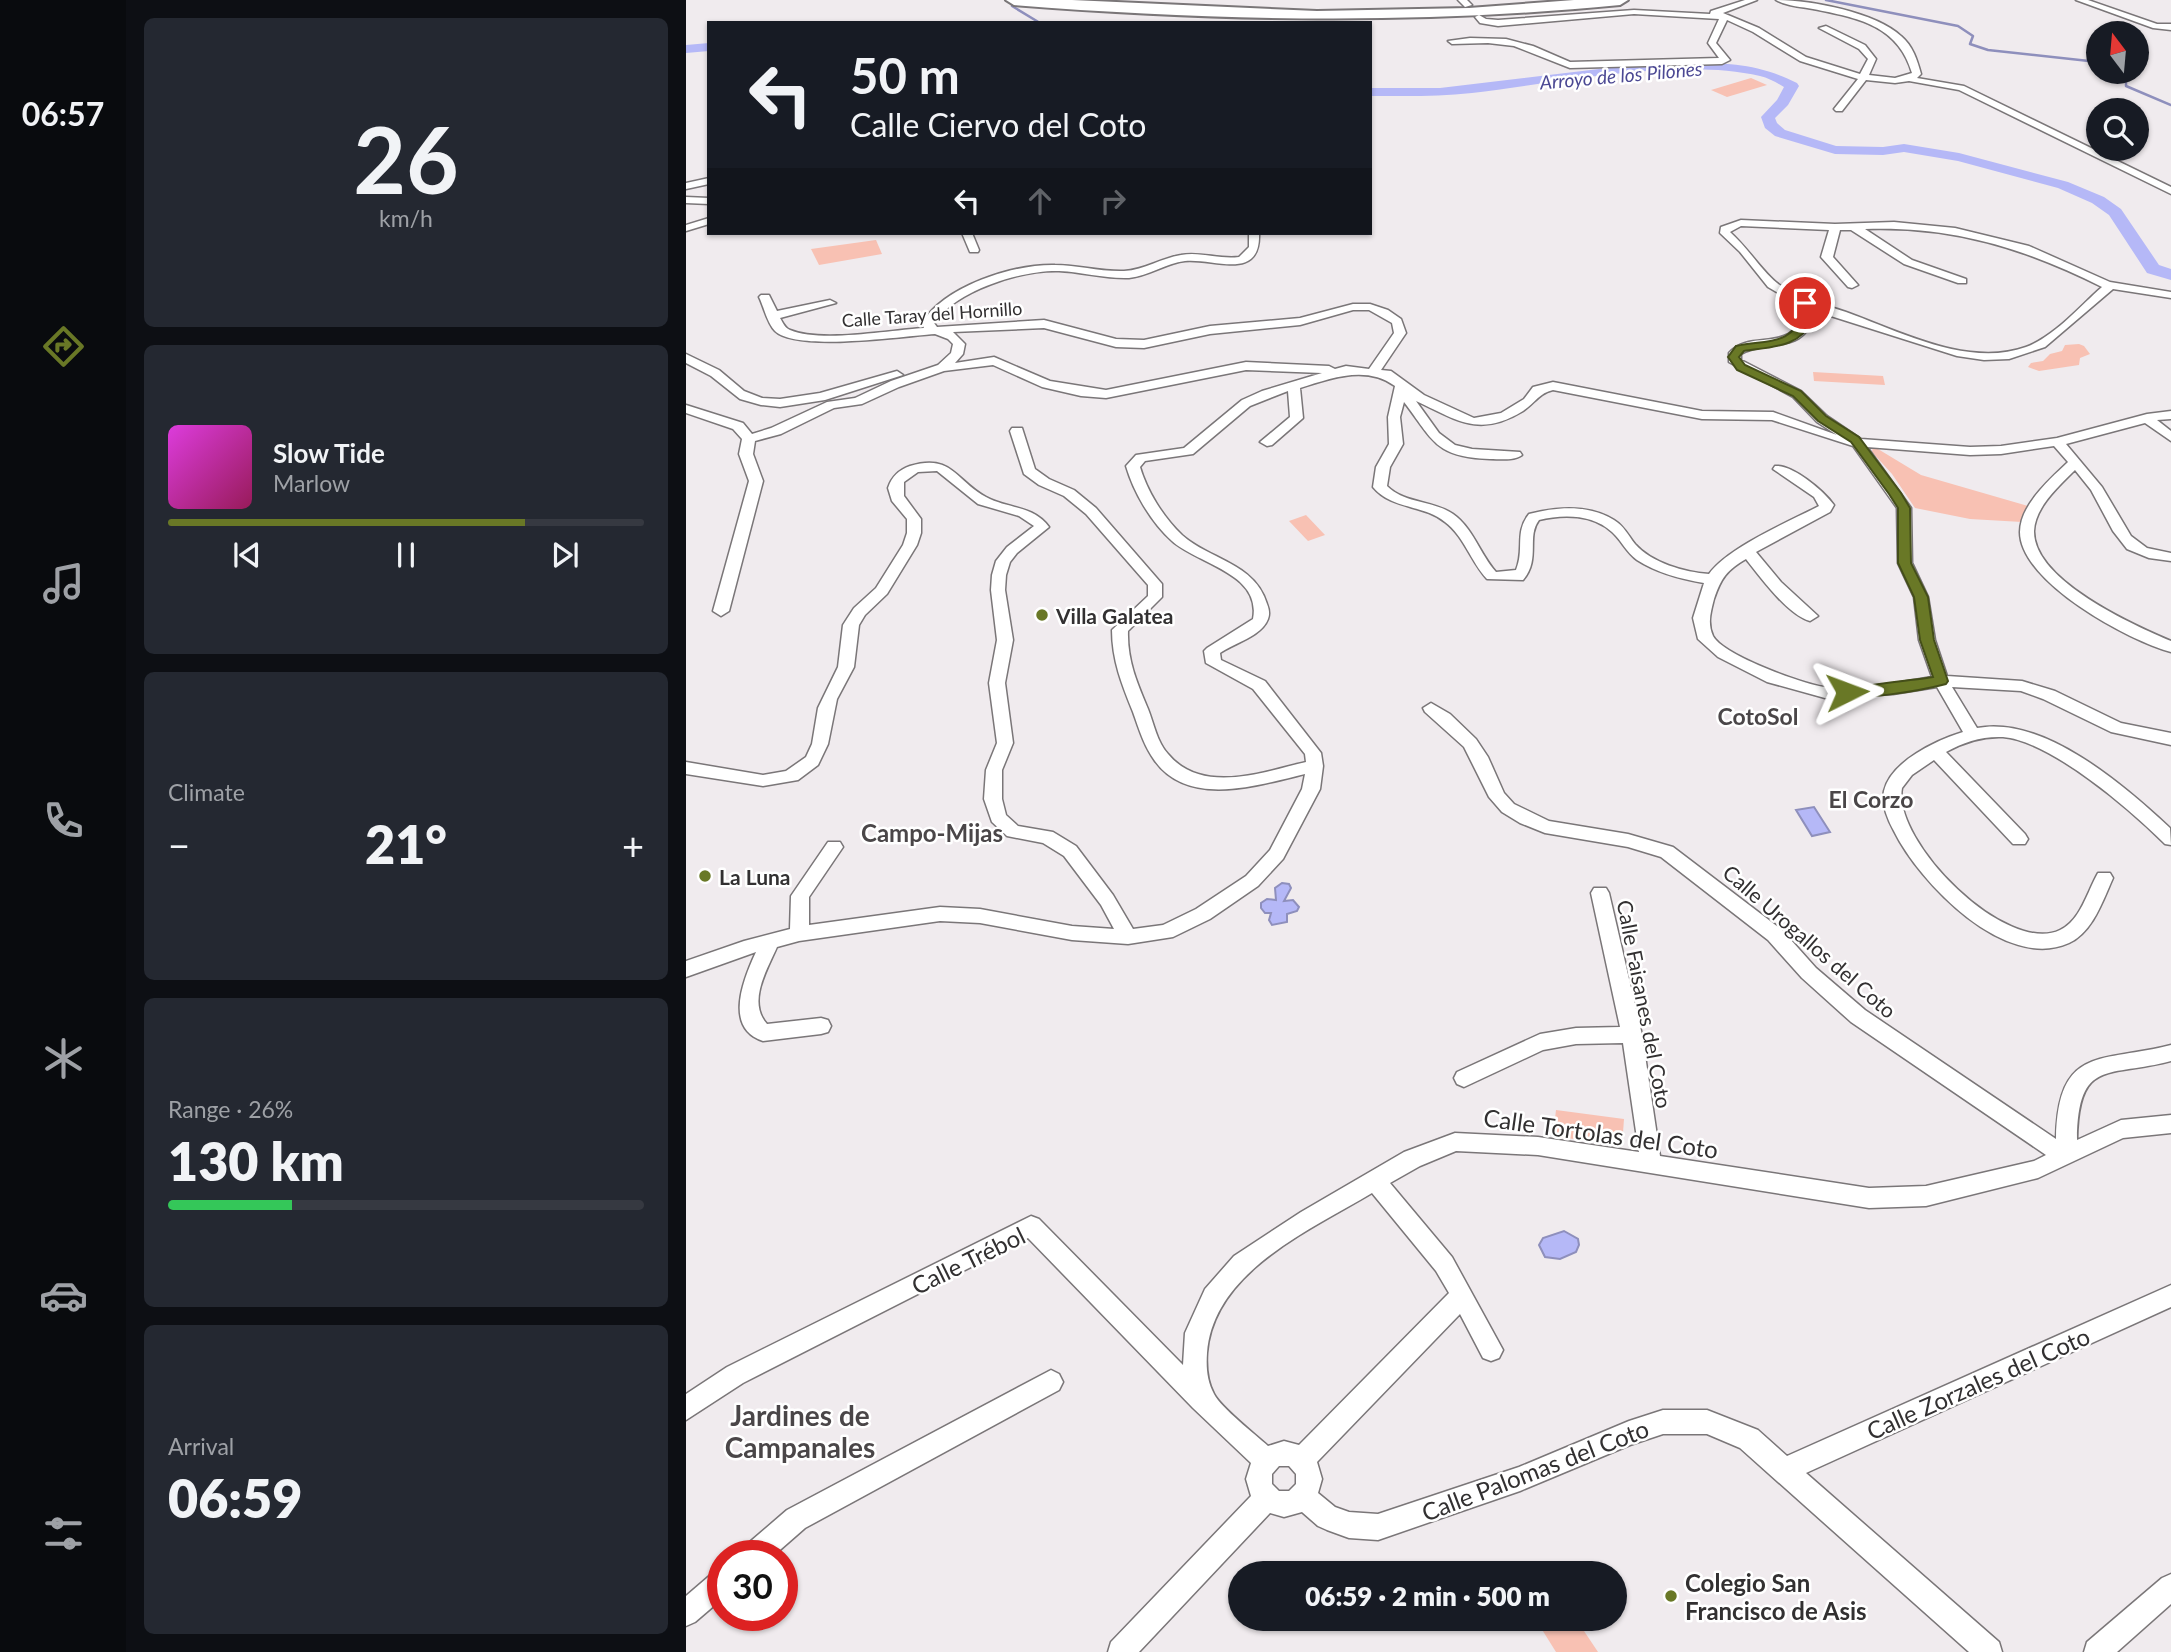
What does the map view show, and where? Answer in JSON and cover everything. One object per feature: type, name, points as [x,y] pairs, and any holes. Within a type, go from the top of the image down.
[{"type":"highway","points":[[1014,0],[1202,14],[1319,17],[1451,15],[1620,0]]},
{"type":"highway","points":[[1099,0],[1349,10],[1653,2]]},
{"type":"street","points":[[1721,16],[1712,41],[1713,48],[1725,61],[1604,66],[1557,63],[1537,51],[1510,43],[1452,41],[1483,20],[1512,23],[1553,17],[1634,12],[1721,16],[1753,0]]},
{"type":"street","points":[[1780,0],[1863,19],[1889,30],[1904,44],[1918,70],[1916,77],[1910,79]]},
{"type":"street","points":[[2080,0],[2156,26],[2171,27]]},
{"type":"street","points":[[1653,2],[1721,16],[1755,29],[1806,60],[1863,78],[1910,79],[1961,88],[2171,191]]},
{"type":"street","points":[[2156,26],[2151,30],[2171,36]]},
{"type":"street","points":[[1822,28],[1868,52],[1872,59],[1863,78],[1839,109]]},
{"type":"street","points":[[686,186],[707,181]]},
{"type":"street","points":[[686,200],[707,201]]},
{"type":"street","points":[[686,228],[707,222]]},
{"type":"street","points":[[2108,285],[2108,288],[2039,345],[2005,355],[1955,352],[1830,310],[1810,307],[1772,285],[1744,250],[1725,233],[1727,226],[1741,223],[1914,226],[1983,237],[2035,252],[2108,285],[2171,295]]},
{"type":"street","points":[[1835,226],[1827,257],[1852,285]]},
{"type":"street","points":[[1853,226],[1908,262],[1962,281]]},
{"type":"street","points":[[968,235],[974,250]]},
{"type":"street","points":[[749,439],[776,431],[831,405],[858,401],[895,384],[943,368],[957,354],[959,344],[952,336],[930,328],[928,323],[933,313],[986,282],[1016,272],[1058,268],[1119,275],[1138,274],[1186,257],[1234,261],[1253,251],[1256,243],[1254,235]]},
{"type":"street","name":"Calle Taray del Hornillo","points":[[765,297],[779,328],[788,334],[830,340],[1012,324],[1044,324],[1116,343],[1143,344],[1210,330],[1272,325],[1353,307],[1370,307],[1397,321],[1400,333],[1374,370]]},
{"type":"street","points":[[773,316],[830,303]]},
{"type":"street","points":[[1810,307],[1803,330],[1797,335],[1780,342],[1740,349],[1734,357],[1741,367],[1797,394],[1822,419],[1858,443],[1904,508],[1905,563],[1921,597],[1927,640],[1941,681],[1972,734]]},
{"type":"street","points":[[686,358],[716,373],[743,396],[767,402],[793,402],[900,374],[994,361],[1046,384],[1081,392],[1106,394],[1246,366],[1296,370],[1374,370],[1387,374],[1402,389],[1435,438],[1452,448],[1475,454],[1515,455]]},
{"type":"street","points":[[686,969],[771,940],[940,914],[980,916],[1072,933],[1128,937],[1166,932],[1188,922],[1252,881],[1277,854],[1311,789],[1315,766],[1313,753],[1259,685],[1213,663],[1212,651],[1224,641],[1257,624],[1262,616],[1260,601],[1248,582],[1226,564],[1181,541],[1169,530],[1153,506],[1133,466],[1141,458],[1188,451],[1246,403],[1346,370]]},
{"type":"street","points":[[1267,442],[1297,418],[1294,386]]},
{"type":"street","points":[[1402,389],[1474,422],[1505,416],[1528,402],[1537,390],[1553,386],[1702,415],[1773,415],[1836,440],[1970,451],[2001,450],[2057,442],[2147,418],[2171,415]]},
{"type":"street","points":[[1402,389],[1394,417],[1396,444],[1383,467],[1380,487],[1388,496],[1440,512],[1458,523],[1482,566],[1492,576],[1518,577],[1526,570],[1527,526],[1534,517],[1566,512],[1599,517],[1617,529],[1633,550],[1652,561],[1698,579],[1713,579]]},
{"type":"street","points":[[686,409],[738,426],[749,439]]},
{"type":"street","points":[[2147,418],[2171,437]]},
{"type":"street","points":[[1017,431],[1029,471],[1044,482],[1069,493],[1091,511],[1155,584],[1155,597],[1120,630],[1118,653],[1152,741],[1162,759],[1178,772],[1209,784],[1231,785],[1315,766]]},
{"type":"street","points":[[721,611],[756,481],[746,454],[749,439]]},
{"type":"street","points":[[2057,442],[2102,497],[2122,537],[2137,550],[2171,557]]},
{"type":"street","points":[[2075,463],[2043,498],[2035,511],[2028,526],[2028,546],[2044,569],[2081,598],[2143,635],[2171,647]]},
{"type":"street","points":[[686,768],[756,780],[775,780],[792,776],[811,761],[821,743],[828,700],[847,664],[846,643],[850,625],[856,615],[886,585],[914,540],[915,519],[897,498],[894,489],[897,481],[905,473],[917,468],[941,468],[982,500],[1033,518],[1042,527],[1012,550],[1003,561],[999,575],[998,590],[1005,640],[997,683],[1005,743],[994,770],[993,799],[998,818],[1013,832],[1046,837],[1070,851],[1107,900],[1128,937]]},
{"type":"street","points":[[1780,469],[1819,494],[1827,505],[1825,509],[1747,550],[1721,568],[1713,579],[1702,618],[1706,639],[1723,653],[1773,678],[1825,693],[1893,689],[1941,681],[1974,681],[2034,689],[2117,728],[2171,739]]},
{"type":"street","points":[[1747,550],[1771,579],[1810,615]]},
{"type":"street","name":"Calle Urogallos del Coto","points":[[1431,708],[1471,744],[1481,758],[1490,786],[1507,807],[1553,828],[1647,842],[1667,852],[1775,935],[1809,974],[1858,1016],[2066,1157]]},
{"type":"street","points":[[2104,878],[2074,930],[2063,938],[2048,942],[2017,937],[1969,908],[1929,873],[1899,829],[1893,810],[1892,792],[1899,778],[1957,737],[1991,731],[2016,733],[2060,750],[2171,839]]},
{"type":"street","points":[[1935,751],[2019,839]]},
{"type":"street","points":[[799,934],[800,896],[834,847]]},
{"type":"street","name":"Calle Faisanes del Coto","points":[[1600,893],[1632,1035],[1651,1165]]},
{"type":"street","points":[[771,940],[750,994],[747,1009],[752,1023],[763,1032],[821,1026]]},
{"type":"street","points":[[1464,1078],[1540,1042],[1576,1036],[1632,1035]]},
{"type":"street","points":[[2066,1157],[2067,1110],[2075,1085],[2085,1074],[2099,1066],[2171,1053]]},
{"type":"street","name":"Calle Tortolas del Coto","points":[[1267,1462],[1205,1404],[1194,1371],[1197,1333],[1213,1297],[1242,1263],[1412,1159],[1455,1142],[1538,1146],[1869,1198],[1926,1196],[2038,1169],[2121,1129],[2171,1124]]},
{"type":"street","points":[[1375,1181],[1444,1264],[1492,1350]]},
{"type":"street","name":"Calle Trébol","points":[[686,1408],[735,1375],[1031,1226],[1205,1404]]},
{"type":"street","points":[[1302,1460],[1463,1295]]},
{"type":"street","name":"Calle Zorzales del Coto","points":[[1784,1469],[2171,1296]]},
{"type":"street","points":[[772,1540],[796,1519],[1051,1382]]},
{"type":"street","name":"Calle Palomas del Coto","points":[[1303,1496],[1327,1517],[1349,1525],[1377,1527],[1520,1479],[1629,1433],[1663,1422],[1707,1422],[1749,1439],[1989,1652]]},
{"type":"street","points":[[1282,1454],[1291,1454],[1302,1460],[1310,1479],[1303,1496],[1289,1505],[1272,1503],[1266,1499],[1259,1485],[1260,1473],[1267,1462],[1282,1454]]},
{"type":"street","points":[[1121,1652],[1266,1499]]},
{"type":"street","points":[[2097,1652],[2171,1587]]},
{"type":"street","points":[[686,1613],[707,1595]]},
{"type":"shaded area","points":[[1751,78],[1767,85],[1727,97],[1711,90]]},
{"type":"shaded area","points":[[876,240],[882,254],[819,265],[811,249]]},
{"type":"shaded area","points":[[2079,344],[2090,354],[2080,358],[2079,365],[2039,371],[2028,367],[2031,363],[2043,361],[2050,354],[2062,351],[2065,345]]},
{"type":"shaded area","points":[[1813,372],[1883,376],[1885,385],[1814,381]]},
{"type":"shaded area","points":[[1873,446],[1921,475],[2028,506],[2022,522],[1970,519],[1915,508],[1892,474],[1872,452]]},
{"type":"shaded area","points":[[1306,515],[1325,535],[1308,541],[1289,521]]},
{"type":"shaded area","points":[[1556,1110],[1624,1119],[1622,1146],[1553,1136]]},
{"type":"shaded area","points":[[1543,1631],[1584,1631],[1598,1652],[1556,1652]]},
{"type":"water","points":[[1814,807],[1830,832],[1812,836],[1796,810]]},
{"type":"water","points":[[1282,883],[1289,884],[1291,888],[1284,901],[1293,900],[1299,907],[1297,911],[1287,914],[1287,922],[1272,925],[1269,920],[1271,913],[1265,913],[1261,903],[1267,899],[1276,900],[1275,888]]},
{"type":"water","points":[[1564,1231],[1578,1239],[1576,1252],[1560,1259],[1545,1257],[1539,1245],[1543,1238]]},
{"type":"waterway","points":[[1826,0],[1958,26],[1973,36],[1970,44],[1988,50],[2086,61]]},
{"type":"waterway","points":[[1012,6],[1037,21]]},
{"type":"waterway","name":"Arroyo de los Pilones","points":[[686,49],[707,47]]},
{"type":"waterway","name":"Arroyo de los Pilones","points":[[1372,92],[1440,92],[1624,70],[1678,67],[1727,67],[1766,73],[1792,86],[1783,102],[1768,117],[1770,125],[1780,133],[1835,150],[1883,151],[1904,148],[1959,157],[2063,185],[2098,200],[2115,212],[2153,269],[2171,275]]},
{"type":"waterway","points":[[2126,84],[2171,105]]},
{"type":"place","name":"Villa Galatea","points":[[1042,615]]},
{"type":"place","name":"La Luna","points":[[705,876]]},
{"type":"place","name":"Colegio San Francisco de Asis","points":[[1671,1596]]},
{"type":"district","name":"CotoSol","points":[[1758,716]]},
{"type":"district","name":"El Corzo","points":[[1871,799]]},
{"type":"district","name":"Campo-Mijas","points":[[932,832]]},
{"type":"district","name":"Jardines de Campanales","points":[[800,1431]]},
{"type":"route","points":[[1805,303],[1810,307],[1810,311],[1803,330],[1790,340],[1740,349],[1735,353],[1735,362],[1797,394],[1822,419],[1855,440],[1895,493],[1904,508],[1905,563],[1921,597],[1927,640],[1941,681],[1893,689],[1847,692]]}]
